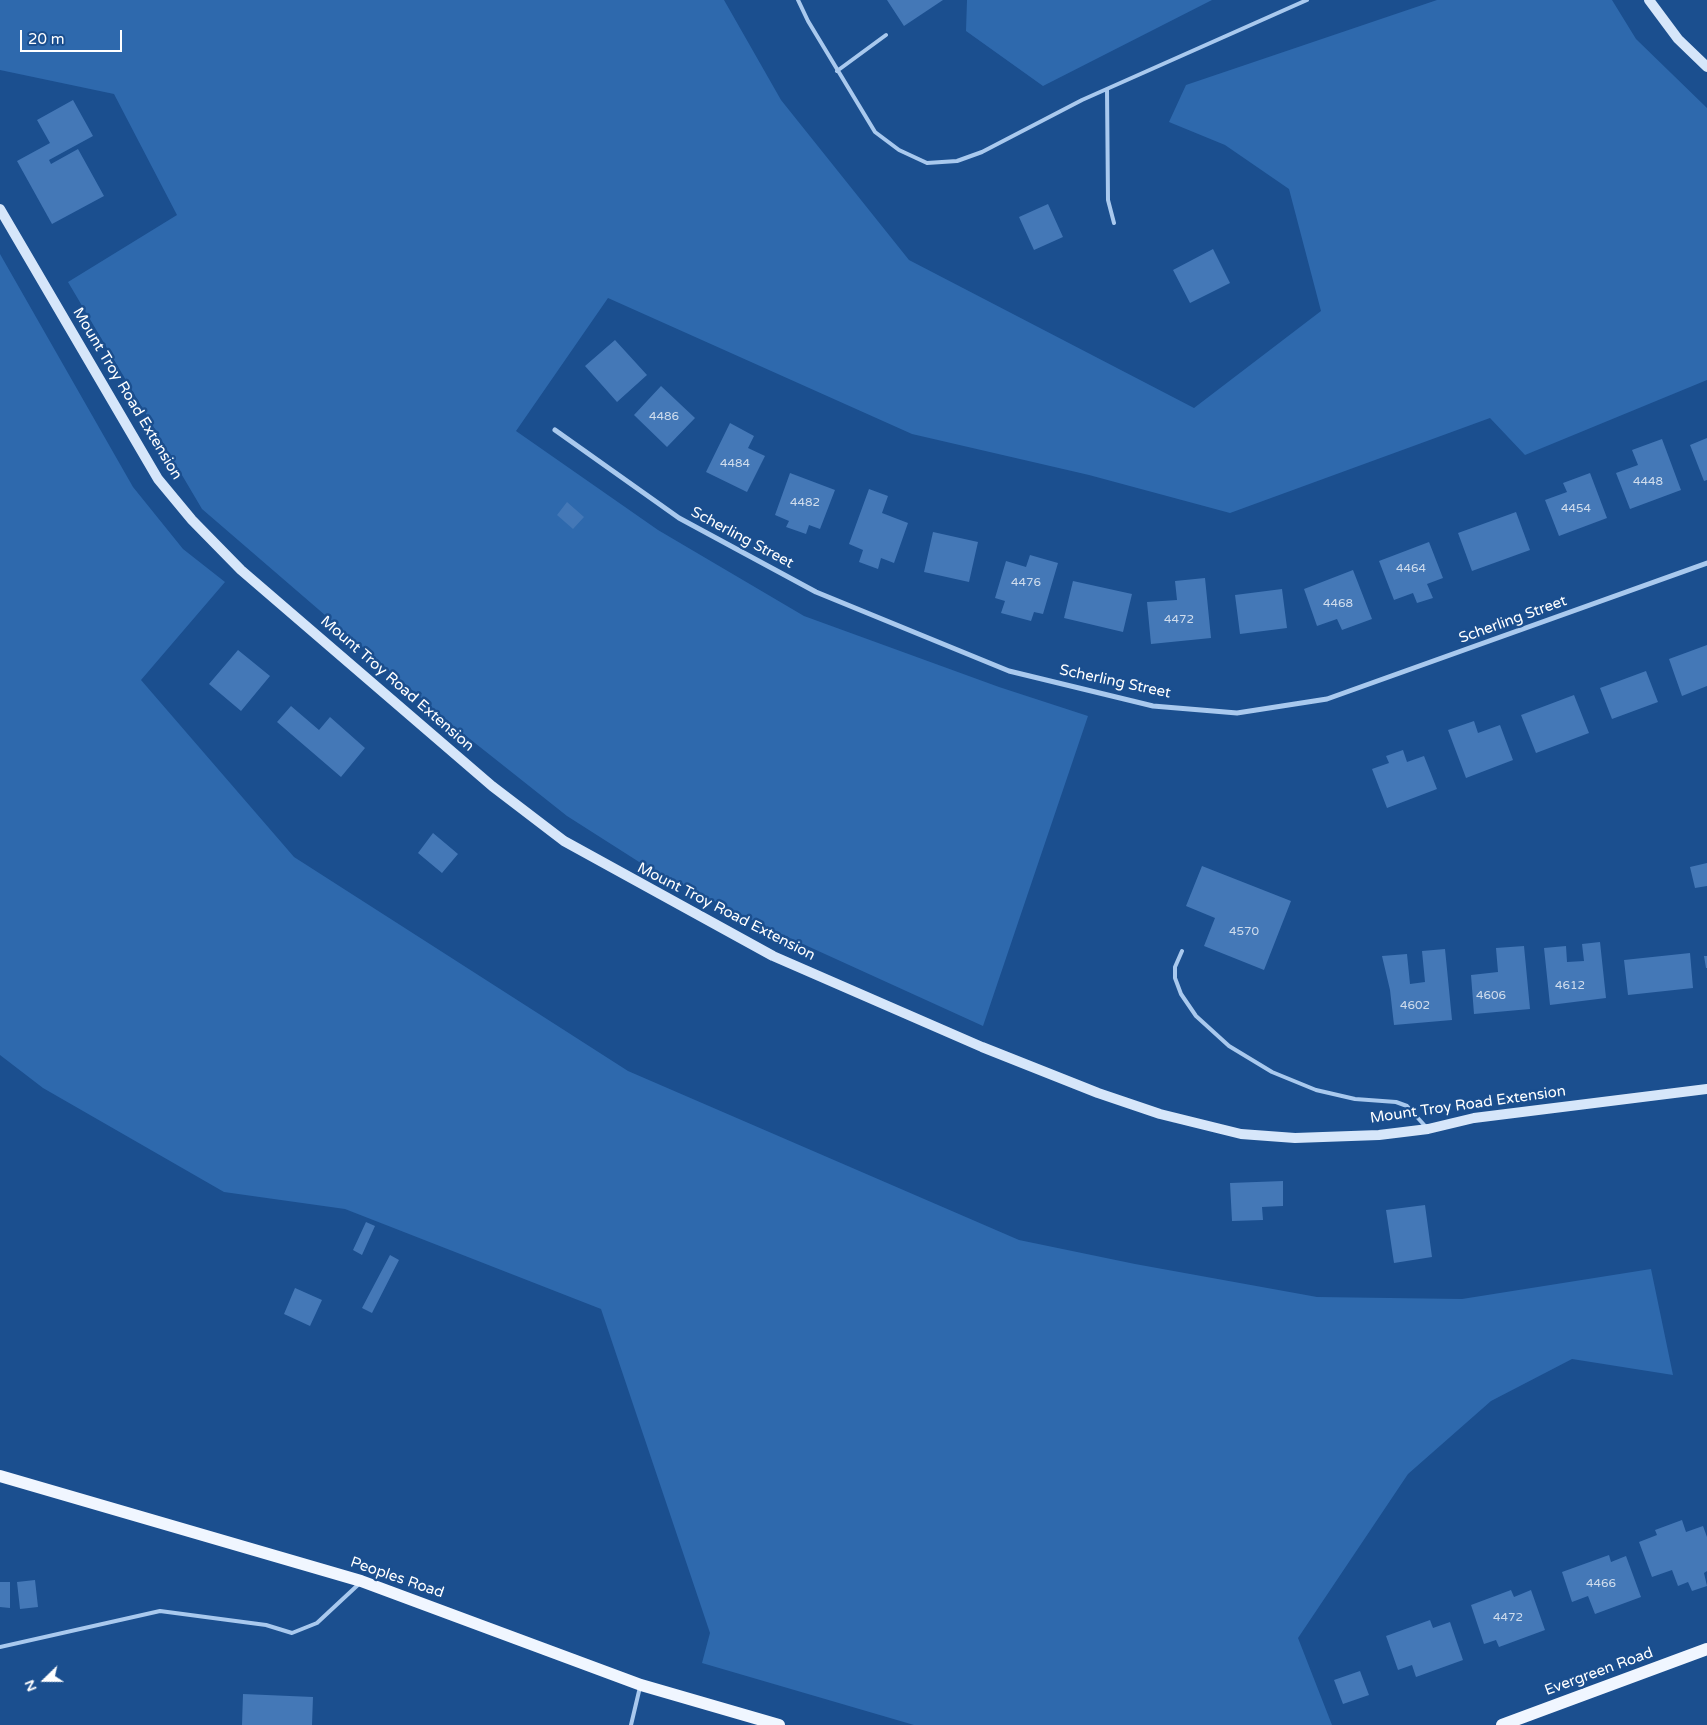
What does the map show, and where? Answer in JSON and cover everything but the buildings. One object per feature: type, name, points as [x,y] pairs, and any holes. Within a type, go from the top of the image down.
[{"type":"main road","name":"Peoples Road","points":[[0,1476],[361,1581],[641,1685],[779,1725]]},
{"type":"main road","name":"Evergreen Road","points":[[1502,1725],[1707,1649]]},
{"type":"street","points":[[1648,0],[1678,39],[1707,68]]},
{"type":"street","name":"Mount Troy Road Extension","points":[[0,209],[158,479],[192,520],[241,570],[492,786],[564,841],[773,956],[982,1047],[1098,1093],[1160,1114],[1241,1134],[1295,1138],[1379,1135],[1428,1129],[1484,1117],[1707,1089]]},
{"type":"street","name":"Scherling Street","points":[[555,430],[678,518],[816,592],[1009,670],[1153,706],[1237,712],[1327,699],[1707,563]]},
{"type":"lane","points":[[798,0],[837,71],[875,132],[899,150],[927,163],[957,161],[982,152],[1107,89],[1307,0]]},
{"type":"lane","points":[[837,71],[886,35]]},
{"type":"lane","points":[[1107,89],[1108,200],[1114,223]]},
{"type":"lane","points":[[1182,951],[1175,967],[1175,978],[1181,994],[1196,1016],[1228,1046],[1272,1072],[1316,1090],[1355,1099],[1396,1102],[1407,1106],[1428,1129]]},
{"type":"lane","points":[[0,1647],[160,1611],[266,1625],[292,1633],[317,1623],[361,1581]]},
{"type":"lane","points":[[631,1725],[641,1685]]},
{"type":"shaded area","points":[[0,0],[724,0],[781,100],[909,260],[1194,408],[1321,311],[1289,189],[1225,145],[1169,122],[1186,85],[1437,0],[1612,0],[1636,39],[1707,108],[1707,380],[1525,455],[1490,418],[1230,513],[1089,475],[912,434],[608,298],[516,431],[658,530],[804,616],[999,687],[1088,716],[983,1026],[770,929],[647,867],[567,816],[456,728],[202,509],[68,282],[177,215],[114,94],[0,70]]},
{"type":"shaded area","points":[[967,0],[1212,0],[1043,86],[966,31]]},
{"type":"shaded area","points":[[0,254],[133,487],[183,549],[225,582],[141,680],[294,857],[628,1071],[1019,1240],[1135,1264],[1317,1297],[1462,1299],[1651,1269],[1673,1375],[1572,1359],[1491,1401],[1408,1474],[1298,1638],[1332,1725],[914,1725],[702,1663],[710,1633],[601,1309],[345,1209],[224,1192],[43,1088],[0,1055]]}]
